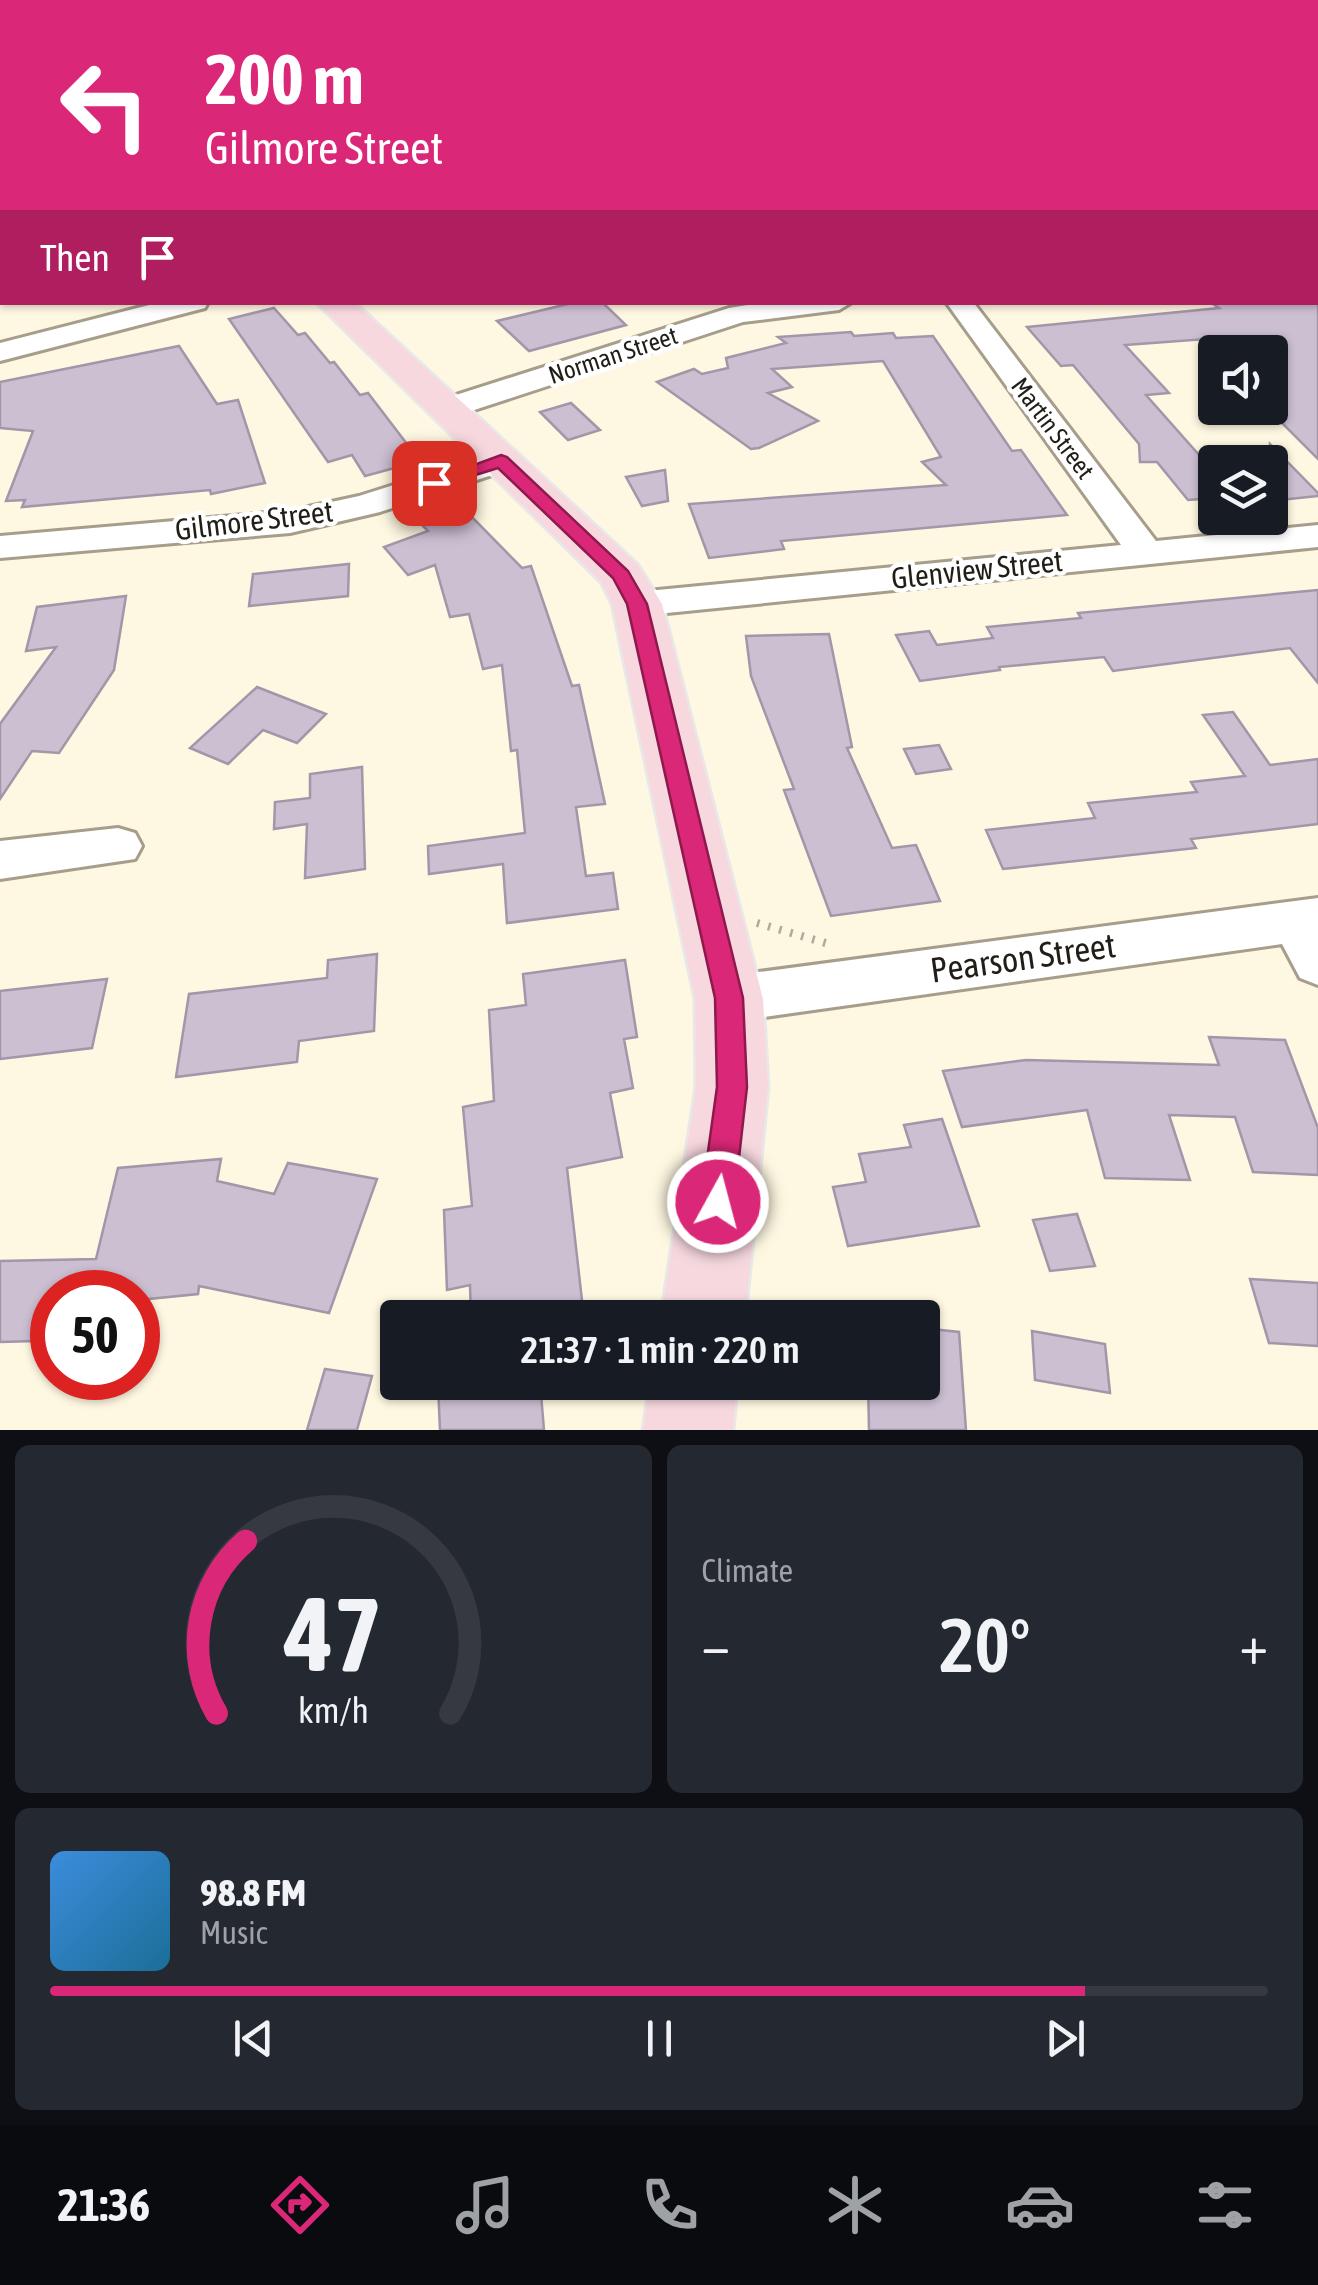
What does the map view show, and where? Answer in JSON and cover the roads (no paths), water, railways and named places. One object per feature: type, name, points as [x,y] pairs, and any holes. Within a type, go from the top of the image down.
[{"type":"main road","points":[[337,305],[621,575],[637,604],[729,998],[732,1087],[705,1300]]},
{"type":"main road","points":[[688,1430],[692,1400]]},
{"type":"street","points":[[0,352],[183,305]]},
{"type":"street","name":"Norman Street","points":[[448,408],[730,308],[785,305]]},
{"type":"street","name":"Martin Street","points":[[961,305],[1146,553]]},
{"type":"street","name":"Gilmore Street","points":[[0,547],[290,522],[368,505],[501,461]]},
{"type":"street","name":"Glenview Street","points":[[637,604],[1318,536]]},
{"type":"street","points":[[0,860],[118,846]]},
{"type":"street","name":"Pearson Street","points":[[729,998],[1310,934]]}]
